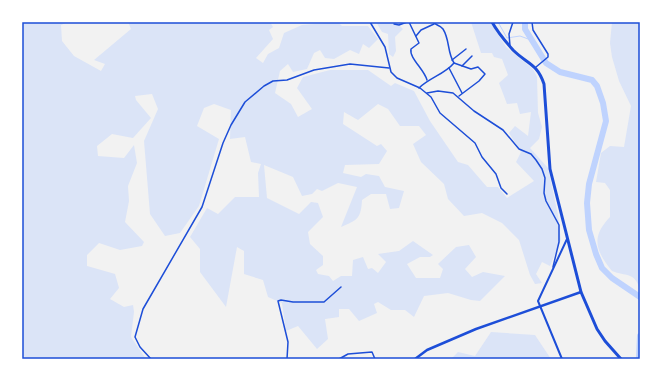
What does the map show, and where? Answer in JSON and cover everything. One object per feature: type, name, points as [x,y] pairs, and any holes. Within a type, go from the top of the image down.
[{"type":"highway","points":[[492,22],[500,36],[536,68],[544,84],[550,169],[581,292],[597,329],[622,359]]},
{"type":"main road","points":[[415,359],[427,350],[476,329],[581,292]]},
{"type":"street","points":[[370,22],[385,47],[389,68],[397,78],[427,93],[440,113],[475,143],[482,157],[496,174],[501,188],[507,194]]},
{"type":"street","points":[[394,24],[399,25],[408,22],[419,44],[411,48],[411,52],[417,65],[423,70],[427,80]]},
{"type":"street","points":[[510,46],[509,36],[513,22]]},
{"type":"street","points":[[532,22],[533,30],[548,57],[540,62],[536,68]]},
{"type":"street","points":[[416,36],[421,30],[433,23],[441,27],[448,40],[447,48],[454,63],[471,69],[478,67],[485,75],[459,96]]},
{"type":"street","points":[[452,60],[466,49]]},
{"type":"street","points":[[461,66],[472,56]]},
{"type":"street","points":[[419,88],[427,80],[449,68],[454,63]]},
{"type":"street","points":[[151,359],[140,347],[135,337],[143,309],[202,207],[223,143],[231,125],[245,102],[264,86],[273,81],[287,80],[314,70],[350,64],[389,68]]},
{"type":"street","points":[[449,68],[462,93]]},
{"type":"street","points":[[427,93],[446,91],[459,96],[474,111],[503,130],[519,149],[531,154],[542,169],[545,178],[544,193],[546,201],[559,225],[559,242],[553,267]]},
{"type":"street","points":[[562,359],[538,302],[567,238]]},
{"type":"street","points":[[287,359],[288,342],[278,301],[324,302],[341,287]]},
{"type":"street","points":[[339,359],[348,354],[372,352],[374,359]]},
{"type":"shaded area","points":[[22,22],[68,22],[61,25],[62,41],[74,56],[101,71],[105,64],[94,60],[131,29],[128,22],[270,22],[273,27],[269,30],[273,39],[256,58],[263,63],[268,54],[279,48],[284,33],[302,25],[338,22],[342,26],[368,26],[378,39],[369,48],[363,44],[359,54],[350,50],[334,59],[325,58],[320,50],[314,53],[307,69],[293,72],[288,64],[280,71],[275,93],[291,104],[298,117],[312,109],[297,88],[303,77],[330,70],[368,70],[391,86],[395,83],[414,91],[430,121],[458,162],[468,165],[487,187],[498,187],[507,198],[534,181],[516,162],[521,152],[509,133],[515,126],[528,136],[531,112],[520,114],[517,103],[507,104],[499,83],[508,75],[502,59],[494,57],[492,53],[481,53],[471,22],[490,22],[506,47],[533,69],[537,77],[538,113],[542,127],[539,139],[530,148],[548,168],[558,215],[561,240],[550,266],[542,262],[536,274],[542,283],[535,284],[530,275],[519,240],[502,223],[482,213],[464,216],[448,199],[444,184],[421,162],[413,144],[426,135],[419,126],[400,126],[388,109],[378,104],[358,120],[344,112],[343,124],[377,146],[381,144],[387,151],[379,164],[345,165],[343,173],[361,177],[366,174],[379,176],[385,187],[404,191],[399,208],[390,209],[386,194],[371,194],[362,200],[361,211],[358,218],[341,227],[357,187],[338,183],[322,191],[317,189],[312,194],[302,196],[293,177],[264,165],[267,198],[299,214],[311,202],[318,203],[323,217],[308,232],[310,244],[323,256],[323,265],[316,270],[318,274],[329,276],[333,281],[341,276],[352,276],[353,260],[363,257],[368,269],[372,268],[378,273],[386,262],[378,254],[399,251],[413,241],[433,255],[430,257],[420,257],[407,264],[416,278],[440,278],[443,269],[438,264],[456,247],[469,245],[476,257],[465,269],[472,277],[483,272],[505,276],[480,301],[471,300],[448,293],[424,296],[414,317],[405,310],[391,310],[378,302],[374,304],[377,313],[359,321],[349,309],[339,309],[339,317],[325,319],[328,339],[317,349],[298,326],[286,331],[282,303],[268,297],[263,280],[244,274],[244,251],[237,247],[226,307],[200,272],[200,249],[190,237],[207,208],[218,214],[235,197],[259,197],[258,173],[261,164],[251,162],[245,137],[230,139],[231,110],[214,104],[204,108],[197,126],[219,139],[199,206],[180,233],[165,236],[150,214],[144,141],[158,109],[152,94],[135,96],[136,100],[151,118],[133,138],[112,134],[97,146],[98,156],[124,158],[134,145],[137,163],[128,186],[129,201],[125,222],[144,242],[142,246],[120,250],[99,243],[87,255],[87,266],[115,274],[119,288],[110,299],[124,307],[133,305],[134,312],[131,337],[146,359],[28,359],[22,355]]},
{"type":"shaded area","points":[[376,22],[396,22],[403,29],[395,37],[396,51],[393,57],[389,54],[388,34],[382,32]]},
{"type":"shaded area","points":[[612,22],[640,22],[640,289],[638,283],[632,277],[612,271],[602,257],[598,244],[600,231],[610,217],[610,190],[605,183],[596,182],[601,153],[610,146],[624,147],[631,106],[619,81],[612,57],[610,43]]},
{"type":"shaded area","points":[[491,332],[535,335],[551,359],[451,359],[458,352],[475,356]]},
{"type":"waterway","points":[[498,22],[507,38],[520,36],[531,40]]},
{"type":"waterway","points":[[525,22],[525,29],[546,63],[560,72],[592,80],[597,86],[603,103],[606,121],[589,184],[587,203],[589,230],[602,268],[612,278],[640,297]]},
{"type":"waterway","points":[[639,359],[640,336]]}]
